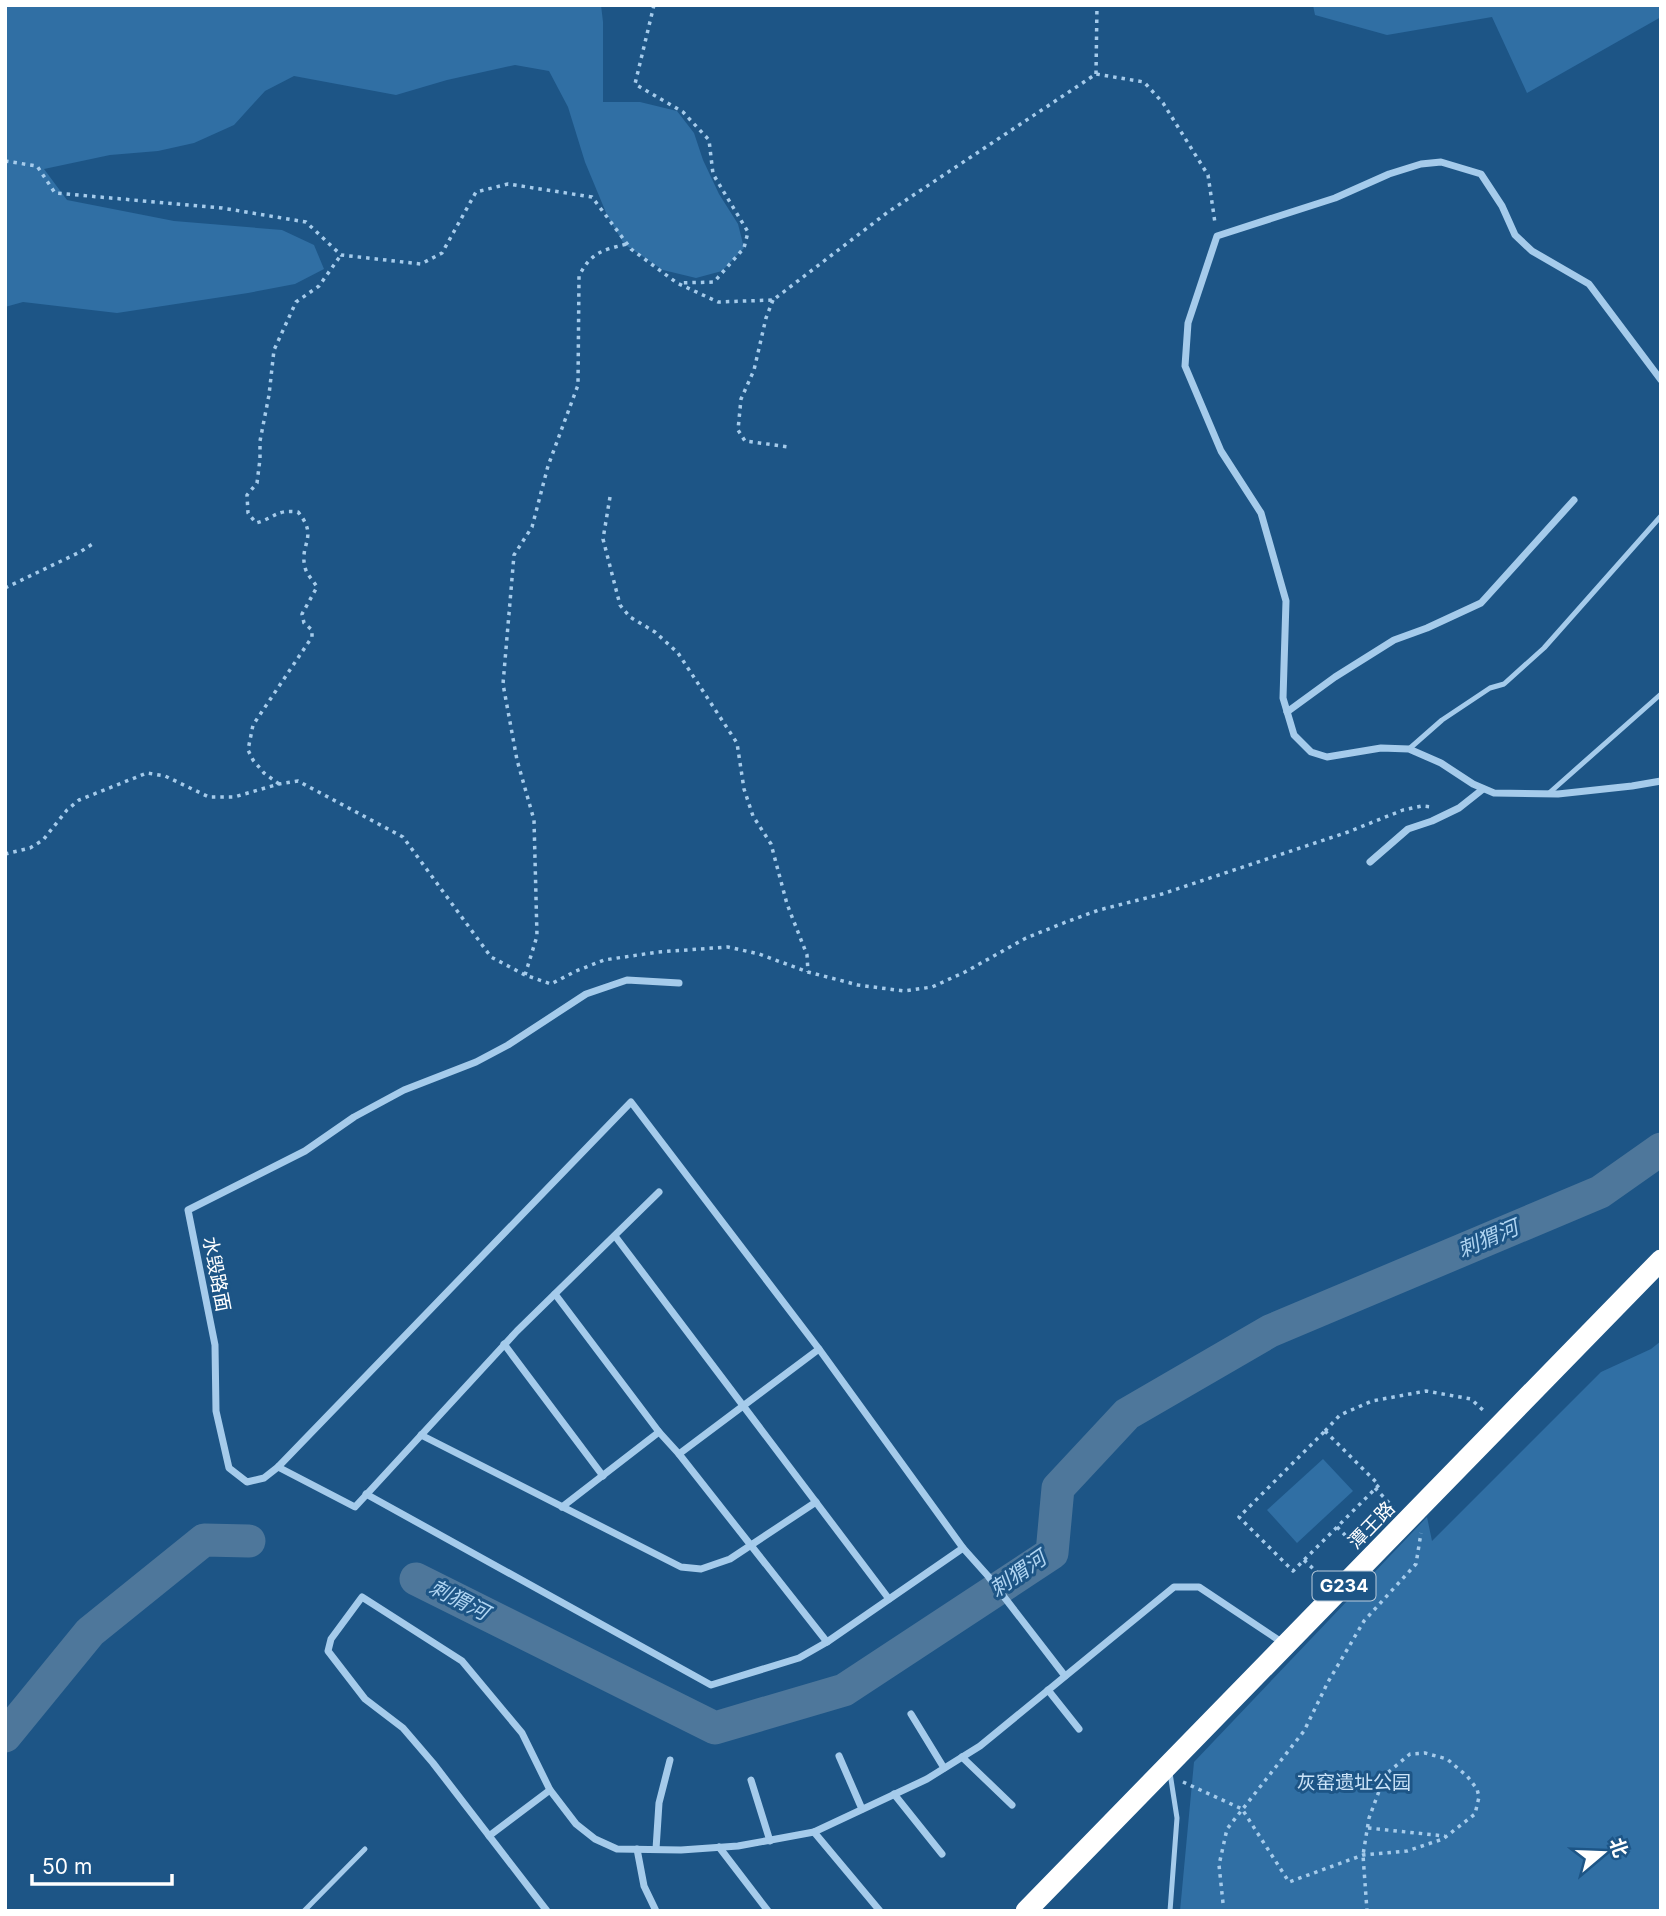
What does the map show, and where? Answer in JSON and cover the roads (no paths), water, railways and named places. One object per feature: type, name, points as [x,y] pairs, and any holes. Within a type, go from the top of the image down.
[{"type":"highway","name":"潭王路","points":[[1026,1911],[1169,1772],[1286,1645],[1661,1260]]},
{"type":"street","points":[[1661,380],[1589,284],[1532,251],[1515,234],[1502,206],[1481,174],[1441,162],[1421,164],[1389,174],[1335,198],[1217,236],[1188,323],[1185,366],[1221,451],[1261,513],[1286,601],[1283,698],[1294,735],[1311,752],[1327,757],[1381,748],[1409,748],[1494,793],[1547,794],[1632,786],[1661,780]]},
{"type":"street","points":[[1287,712],[1335,677],[1395,640],[1480,603],[1574,500]]},
{"type":"street","points":[[1370,862],[1408,829],[1459,808],[1483,789]]},
{"type":"street","name":"水毁路面","points":[[278,1467],[264,1479],[247,1482],[229,1468],[216,1411],[215,1345],[188,1210],[305,1151],[354,1117],[404,1090],[476,1062],[508,1045],[586,994],[626,981],[679,983]]},
{"type":"street","points":[[659,1192],[505,1344],[355,1507],[278,1467],[631,1102],[819,1349],[963,1548],[988,1576],[1065,1676]]},
{"type":"street","points":[[615,1236],[889,1600]]},
{"type":"street","points":[[555,1294],[659,1432],[827,1642]]},
{"type":"street","points":[[505,1344],[603,1476]]},
{"type":"street","points":[[678,1454],[819,1349]]},
{"type":"street","points":[[562,1507],[659,1432]]},
{"type":"street","points":[[421,1435],[681,1567],[701,1569],[730,1559],[816,1502]]},
{"type":"street","points":[[366,1494],[710,1685],[799,1658],[827,1642],[963,1548]]},
{"type":"street","points":[[547,1911],[403,1728],[365,1699],[328,1651],[331,1639],[362,1597],[462,1661],[522,1733],[550,1790],[576,1824],[595,1839],[617,1849],[681,1850],[719,1847],[814,1832],[894,1794],[980,1746],[1174,1587],[1199,1587],[1286,1645]]},
{"type":"street","points":[[1048,1690],[1079,1729]]},
{"type":"street","points":[[911,1714],[944,1768]]},
{"type":"street","points":[[839,1756],[862,1809]]},
{"type":"street","points":[[962,1757],[1013,1805]]},
{"type":"street","points":[[656,1849],[659,1803],[670,1760]]},
{"type":"street","points":[[751,1780],[770,1841]]},
{"type":"street","points":[[489,1836],[550,1790]]},
{"type":"street","points":[[894,1794],[942,1854]]},
{"type":"street","points":[[814,1832],[880,1911]]},
{"type":"street","points":[[719,1847],[768,1911]]},
{"type":"street","points":[[638,1849],[644,1886],[656,1911]]},
{"type":"lane","points":[[1409,748],[1442,720],[1490,688],[1504,684],[1544,648],[1661,516]]},
{"type":"lane","points":[[1547,794],[1661,694]]},
{"type":"lane","points":[[1169,1772],[1177,1818],[1170,1911]]},
{"type":"lane","points":[[304,1911],[365,1849]]},
{"type":"waterway","name":"刺猬河","points":[[416,1579],[715,1728],[844,1690],[1052,1553],[1058,1488],[1127,1414],[1270,1331],[1600,1192],[1661,1149]]},
{"type":"waterway","name":"刺猬河","points":[[5,1736],[90,1632],[204,1540],[249,1541]]},
{"type":"park label","name":"灰窑遗址公园","points":[[1354,1782]]}]
